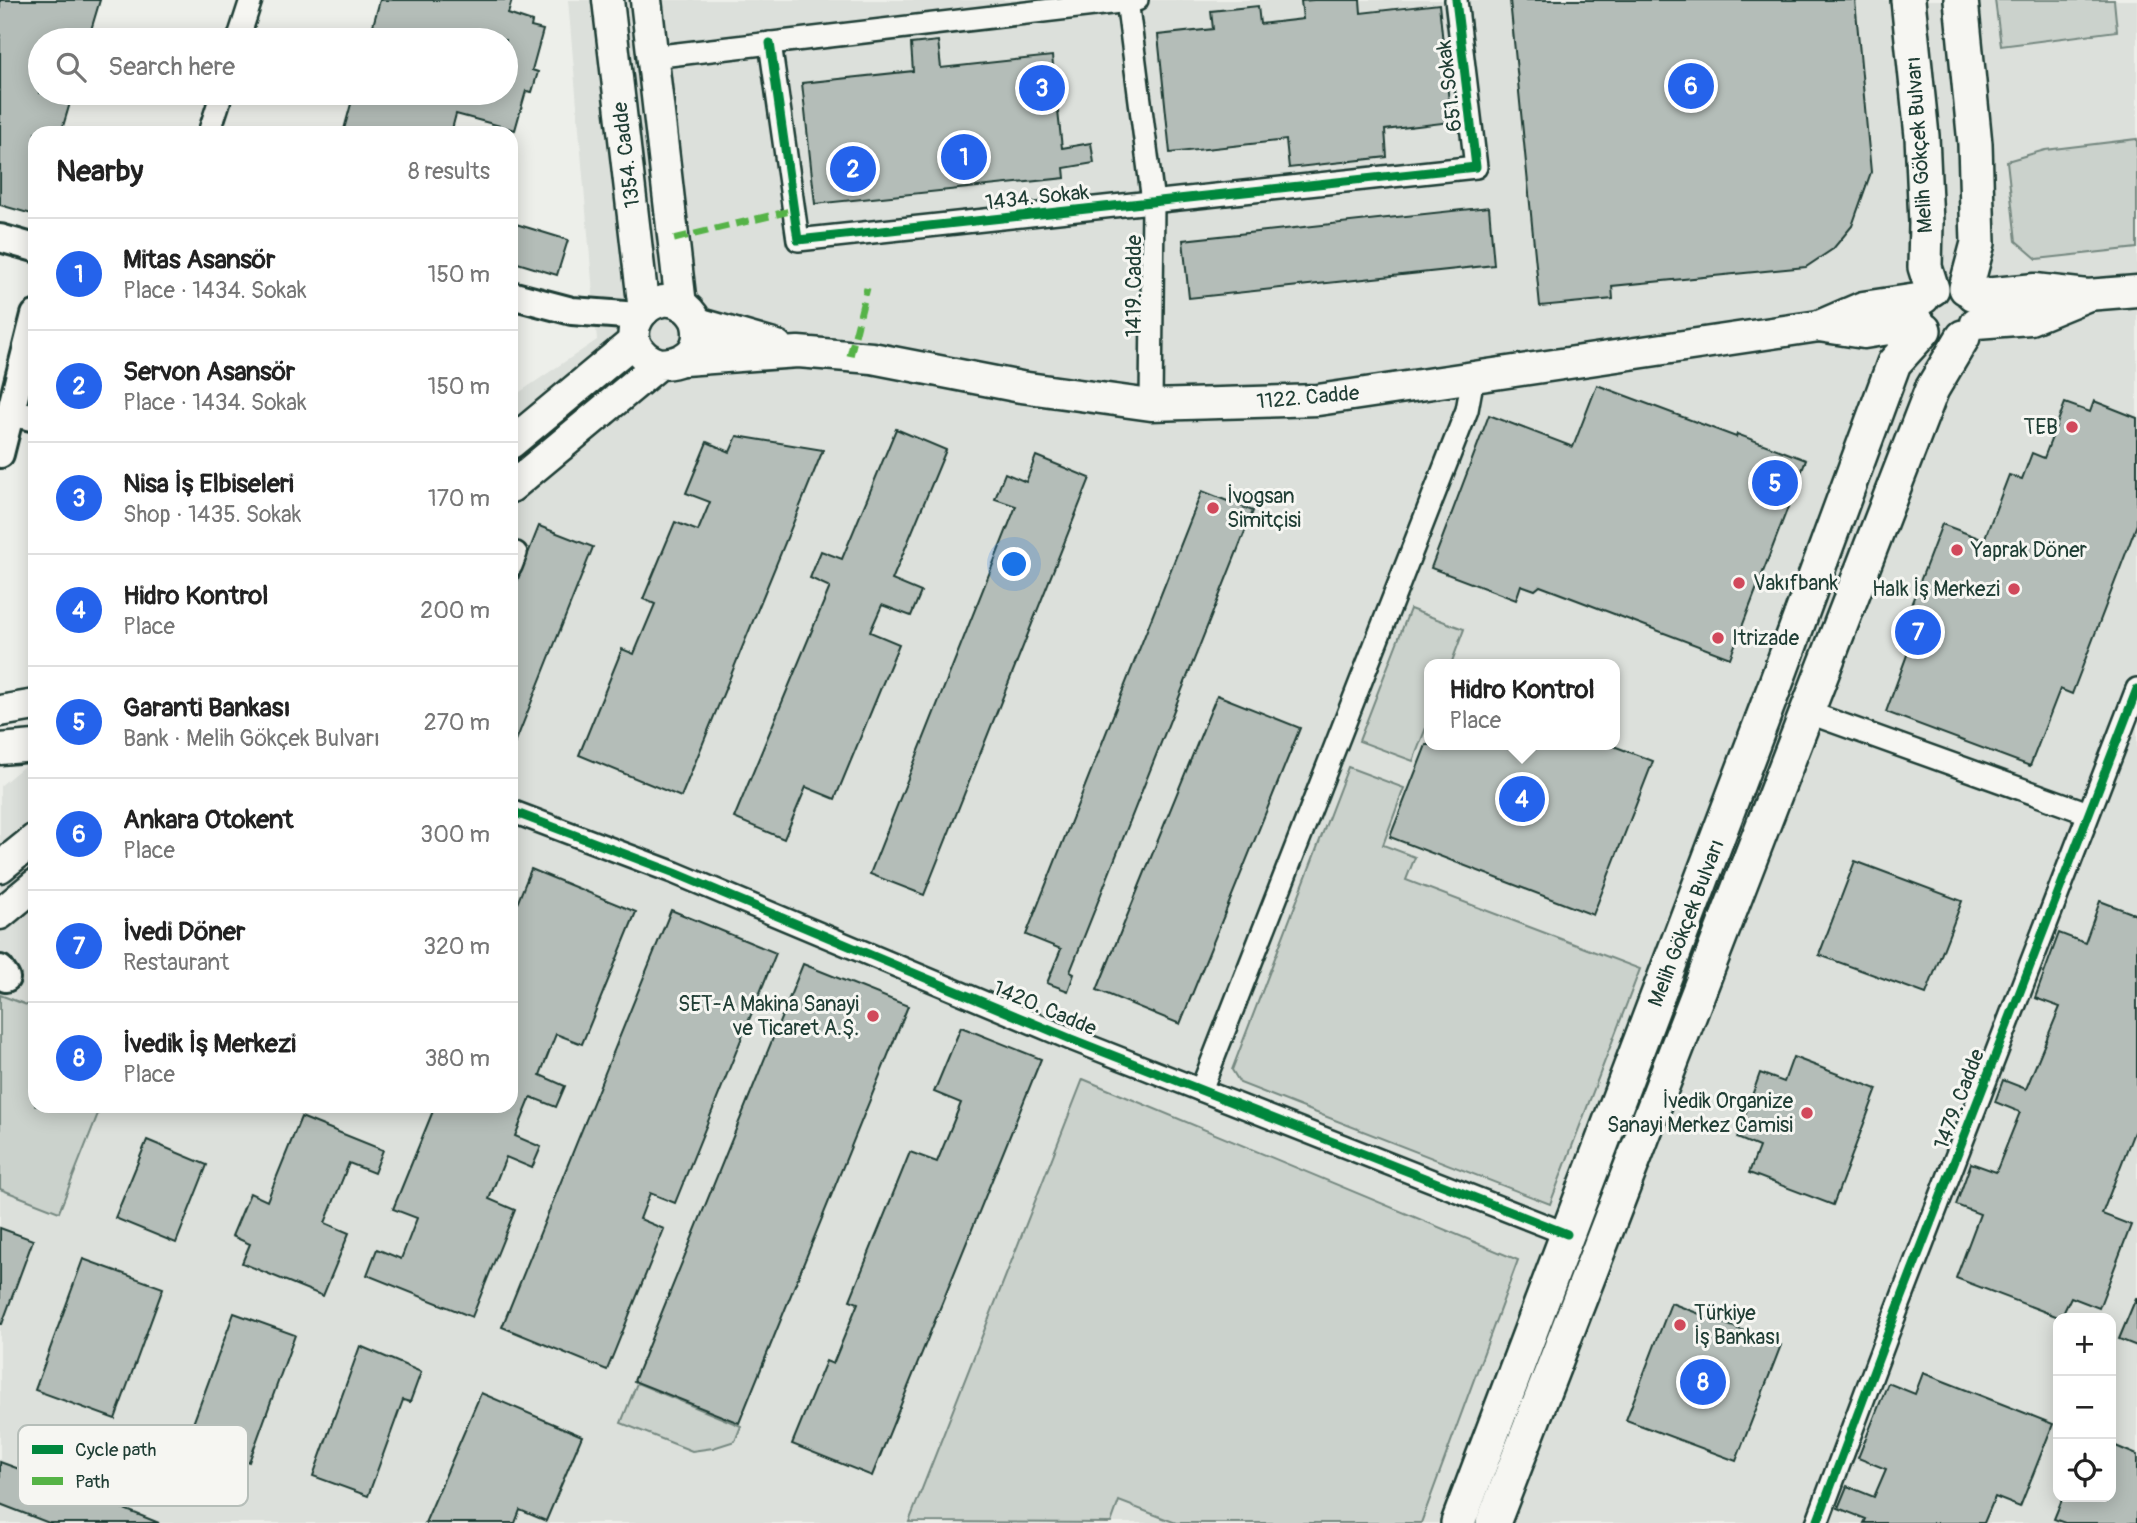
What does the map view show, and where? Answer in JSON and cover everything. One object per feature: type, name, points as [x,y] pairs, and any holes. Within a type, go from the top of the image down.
[{"type":"main road","name":"1354. Cadde","points":[[608,0],[637,325]]},
{"type":"main road","name":"1354. Cadde","points":[[518,482],[672,362],[690,355],[698,339],[689,314],[646,0]]},
{"type":"main road","name":"Melih Gökçek Bulvarı","points":[[1458,1523],[1783,666],[1894,363],[1925,310],[1923,136],[1908,0]]},
{"type":"main road","name":"Melih Gökçek Bulvarı","points":[[1493,1523],[1932,389],[1969,311],[1978,243],[1975,144],[1961,0]]},
{"type":"main road","points":[[1954,283],[1969,311],[1952,340],[1940,339],[1925,310],[1942,284],[1954,283]]},
{"type":"main road","points":[[1969,311],[2030,319],[2087,295],[2137,290]]},
{"type":"main road","points":[[518,436],[637,325],[655,303],[670,301],[689,314],[798,352]]},
{"type":"main road","name":"1122. Cadde","points":[[798,352],[872,358],[1021,387],[1151,405],[1318,400],[1819,326],[1863,307],[1925,310]]},
{"type":"main road","points":[[637,325],[643,355],[672,362],[798,352]]},
{"type":"main road","points":[[0,711],[28,706]]},
{"type":"main road","points":[[0,749],[28,747]]},
{"type":"main road","points":[[0,866],[28,844]]},
{"type":"main road","points":[[0,914],[28,891]]},
{"type":"street","points":[[242,28],[251,0]]},
{"type":"street","points":[[652,57],[1130,0]]},
{"type":"street","name":"1419. Cadde","points":[[1130,0],[1153,202],[1151,405]]},
{"type":"street","name":"651. Sokak","points":[[1456,0],[1476,167]]},
{"type":"street","name":"1434. Sokak","points":[[770,43],[799,240],[1476,167]]},
{"type":"street","points":[[211,126],[218,105]]},
{"type":"street","points":[[0,238],[28,246]]},
{"type":"street","points":[[518,297],[637,325]]},
{"type":"street","points":[[0,454],[23,415],[28,373]]},
{"type":"street","points":[[1201,1090],[1467,410],[1473,377]]},
{"type":"street","name":"1479. Cadde","points":[[1817,1523],[2137,690]]},
{"type":"street","points":[[1807,712],[2088,813]]},
{"type":"street","name":"1420. Cadde","points":[[518,814],[674,873],[1071,1038],[1567,1234]]},
{"type":"street","points":[[0,969],[6,978],[0,976]]},
{"type":"shaded area","points":[[568,0],[2137,0],[2137,1523],[0,1523],[0,786],[28,763],[28,1113],[518,1113],[518,393],[597,340]]},
{"type":"shaded area","points":[[1995,0],[2114,0],[2117,31],[2001,46]]},
{"type":"shaded area","points":[[2137,139],[2137,248],[2037,259],[2016,241],[2007,161],[2045,150]]},
{"type":"shaded area","points":[[1410,609],[1464,629],[1453,659],[1424,659],[1424,733],[1413,761],[1359,741]]},
{"type":"shaded area","points":[[1348,767],[1404,788],[1383,845],[1415,857],[1406,880],[1640,969],[1550,1204],[1240,1083],[1232,1070]]},
{"type":"shaded area","points":[[0,995],[28,1005],[28,1113],[98,1113],[59,1212],[0,1189]]},
{"type":"shaded area","points":[[1083,1079],[1518,1260],[1421,1523],[1176,1523],[1119,1501],[1111,1523],[909,1522]]},
{"type":"shaded area","points":[[637,1383],[741,1426],[735,1441],[692,1451],[621,1423]]},
{"type":"building","points":[[0,0],[100,0],[92,28],[28,28],[28,105],[69,105],[63,126],[28,126],[28,213],[0,205]]},
{"type":"building","points":[[380,0],[512,0],[508,14],[532,22],[531,27],[543,30],[532,70],[538,72],[532,92],[526,91],[516,126],[500,126],[456,114],[453,126],[345,126],[351,105],[518,105],[518,28],[372,28]]},
{"type":"building","points":[[1360,0],[1361,13],[1439,4],[1451,122],[1385,130],[1387,157],[1289,168],[1286,140],[1170,153],[1158,35],[1213,29],[1211,11],[1258,6],[1260,24],[1303,19],[1301,1]]},
{"type":"building","points":[[1510,0],[1855,0],[1871,172],[1852,226],[1833,249],[1806,267],[1612,286],[1613,299],[1540,306]]},
{"type":"building","points":[[938,41],[941,68],[1052,56],[1062,148],[1091,143],[1094,163],[1064,168],[1065,178],[815,204],[802,83],[913,71],[911,44]]},
{"type":"building","points":[[1489,207],[1494,265],[1189,298],[1183,240]]},
{"type":"building","points":[[518,225],[568,240],[557,275],[518,263]]},
{"type":"building","points":[[1597,385],[1806,460],[1730,658],[1540,586],[1535,590],[1521,585],[1516,600],[1431,568],[1489,415],[1573,447]]},
{"type":"building","name":"Halk İş Merkezi","points":[[2094,401],[2137,418],[2137,524],[2072,694],[2060,689],[2030,766],[1886,712],[1911,644],[1898,639],[1942,524],[1984,540],[2009,475],[2022,479],[2032,453],[2044,458],[2065,403],[2090,412]]},
{"type":"building","points":[[896,429],[946,450],[892,580],[921,592],[911,616],[882,605],[870,632],[899,644],[835,799],[806,787],[784,839],[734,818],[830,587],[810,578],[821,551],[842,559]]},
{"type":"building","points":[[737,436],[823,450],[681,797],[579,755],[622,649],[634,654],[655,604],[643,599],[675,522],[698,531],[710,502],[686,493],[707,442],[730,452]]},
{"type":"building","points":[[1036,456],[1090,478],[924,895],[870,874],[1016,506],[995,499],[1005,473],[1026,482]]},
{"type":"building","points":[[1202,491],[1253,511],[1070,972],[1074,974],[1068,991],[1047,983],[1061,949],[1026,935]]},
{"type":"building","points":[[539,526],[593,547],[518,736],[518,579]]},
{"type":"building","points":[[1217,695],[1300,728],[1180,1024],[1097,990]]},
{"type":"building","points":[[1620,748],[1653,761],[1593,915],[1390,837],[1424,750]]},
{"type":"building","points":[[1855,861],[1962,901],[1926,994],[1819,955]]},
{"type":"building","points":[[531,869],[636,912],[582,1044],[556,1034],[540,1075],[565,1086],[556,1107],[531,1097],[515,1136],[541,1147],[532,1168],[506,1157],[489,1199],[515,1210],[472,1317],[367,1275],[377,1249],[401,1259],[417,1218],[393,1209],[432,1113],[518,1113],[518,902]]},
{"type":"building","points":[[2100,901],[2137,915],[2137,1133],[2134,1132],[2102,1214],[2131,1225],[2099,1308],[2071,1297],[2063,1313],[2053,1315],[1956,1278],[1980,1214],[1956,1205],[1971,1163],[1996,1172],[2020,1112],[1995,1102],[2003,1080],[2026,1089],[2060,1007],[2035,998],[2059,933],[2085,943]]},
{"type":"building","points":[[671,910],[776,953],[675,1203],[650,1193],[640,1219],[664,1229],[607,1370],[502,1327]]},
{"type":"building","points":[[803,964],[908,1006],[739,1423],[634,1381]]},
{"type":"building","points":[[961,1027],[1041,1059],[872,1476],[792,1444],[826,1361],[833,1364],[858,1303],[850,1300],[910,1152],[937,1162],[961,1103],[934,1092]]},
{"type":"building","name":"İvedik Organize Sanayi Merkez Camisi","points":[[1793,1057],[1877,1089],[1833,1205],[1749,1173],[1759,1147],[1737,1138],[1760,1073],[1784,1082]]},
{"type":"building","points":[[301,1117],[383,1150],[374,1173],[349,1163],[325,1223],[349,1233],[323,1296],[242,1263],[250,1244],[232,1236],[250,1193],[267,1201]]},
{"type":"building","points":[[147,1140],[207,1165],[176,1243],[115,1218]]},
{"type":"building","points":[[0,1228],[33,1240],[2,1324],[0,1324]]},
{"type":"building","points":[[83,1259],[163,1288],[115,1419],[35,1390]]},
{"type":"building","points":[[2137,1298],[2137,1346],[2119,1339]]},
{"type":"building","points":[[1671,1303],[1781,1345],[1736,1461],[1626,1420]]},
{"type":"building","points":[[234,1313],[295,1335],[249,1462],[248,1425],[193,1425]]},
{"type":"building","points":[[360,1346],[421,1372],[410,1402],[403,1400],[368,1496],[313,1476]]},
{"type":"building","points":[[1923,1373],[2053,1424],[2020,1507],[1995,1497],[1984,1523],[1864,1523],[1866,1519],[1838,1508],[1847,1486],[1874,1497],[1886,1469],[1858,1458],[1888,1383],[1915,1394]]},
{"type":"building","points":[[481,1393],[582,1436],[546,1521],[520,1510],[515,1523],[425,1523]]},
{"type":"building","points":[[2116,1446],[2137,1455],[2137,1523],[2065,1523],[2054,1519],[2061,1502],[2116,1502]]},
{"type":"building","points":[[0,1462],[18,1469],[18,1506],[117,1506],[159,1523],[49,1523],[0,1504]]},
{"type":"marked path","points":[[674,239],[794,210]]},
{"type":"marked path","points":[[850,356],[867,288]]},
{"type":"cycle path","points":[[770,43],[798,240],[1476,167],[1456,0]]},
{"type":"cycle path","points":[[1817,1523],[2137,689]]},
{"type":"cycle path","points":[[518,814],[675,873],[1071,1039],[1567,1234]]},
{"type":"place","name":"Ankara Otokent","points":[[1691,86]]},
{"type":"place","name":"Nisa İş Elbiseleri","points":[[1042,88]]},
{"type":"place","name":"Mitas Asansör","points":[[964,157]]},
{"type":"place","name":"Servon Asansör","points":[[853,169]]},
{"type":"place","name":"TEB","points":[[2072,427]]},
{"type":"place","name":"Garanti Bankası","points":[[1775,483]]},
{"type":"place","name":"İvogsan Simitçisi","points":[[1213,508]]},
{"type":"place","name":"Yaprak Döner","points":[[1957,550]]},
{"type":"place","name":"Vakıfbank","points":[[1739,583]]},
{"type":"place","name":"Halk İş Merkezi","points":[[2014,589]]},
{"type":"place","name":"İvedi Döner","points":[[1918,632]]},
{"type":"place","name":"Itrizade","points":[[1718,638]]},
{"type":"place","name":"Hidro Kontrol","points":[[1522,799]]},
{"type":"place","name":"SET-A Makina Sanayi ve Ticaret A.Ş.","points":[[873,1016]]},
{"type":"place","name":"İvedik Organize Sanayi Merkez Camisi","points":[[1807,1113]]},
{"type":"place","name":"Türkiye İş Bankası","points":[[1680,1325]]},
{"type":"place","name":"İvedik İş Merkezi","points":[[1703,1382]]}]
